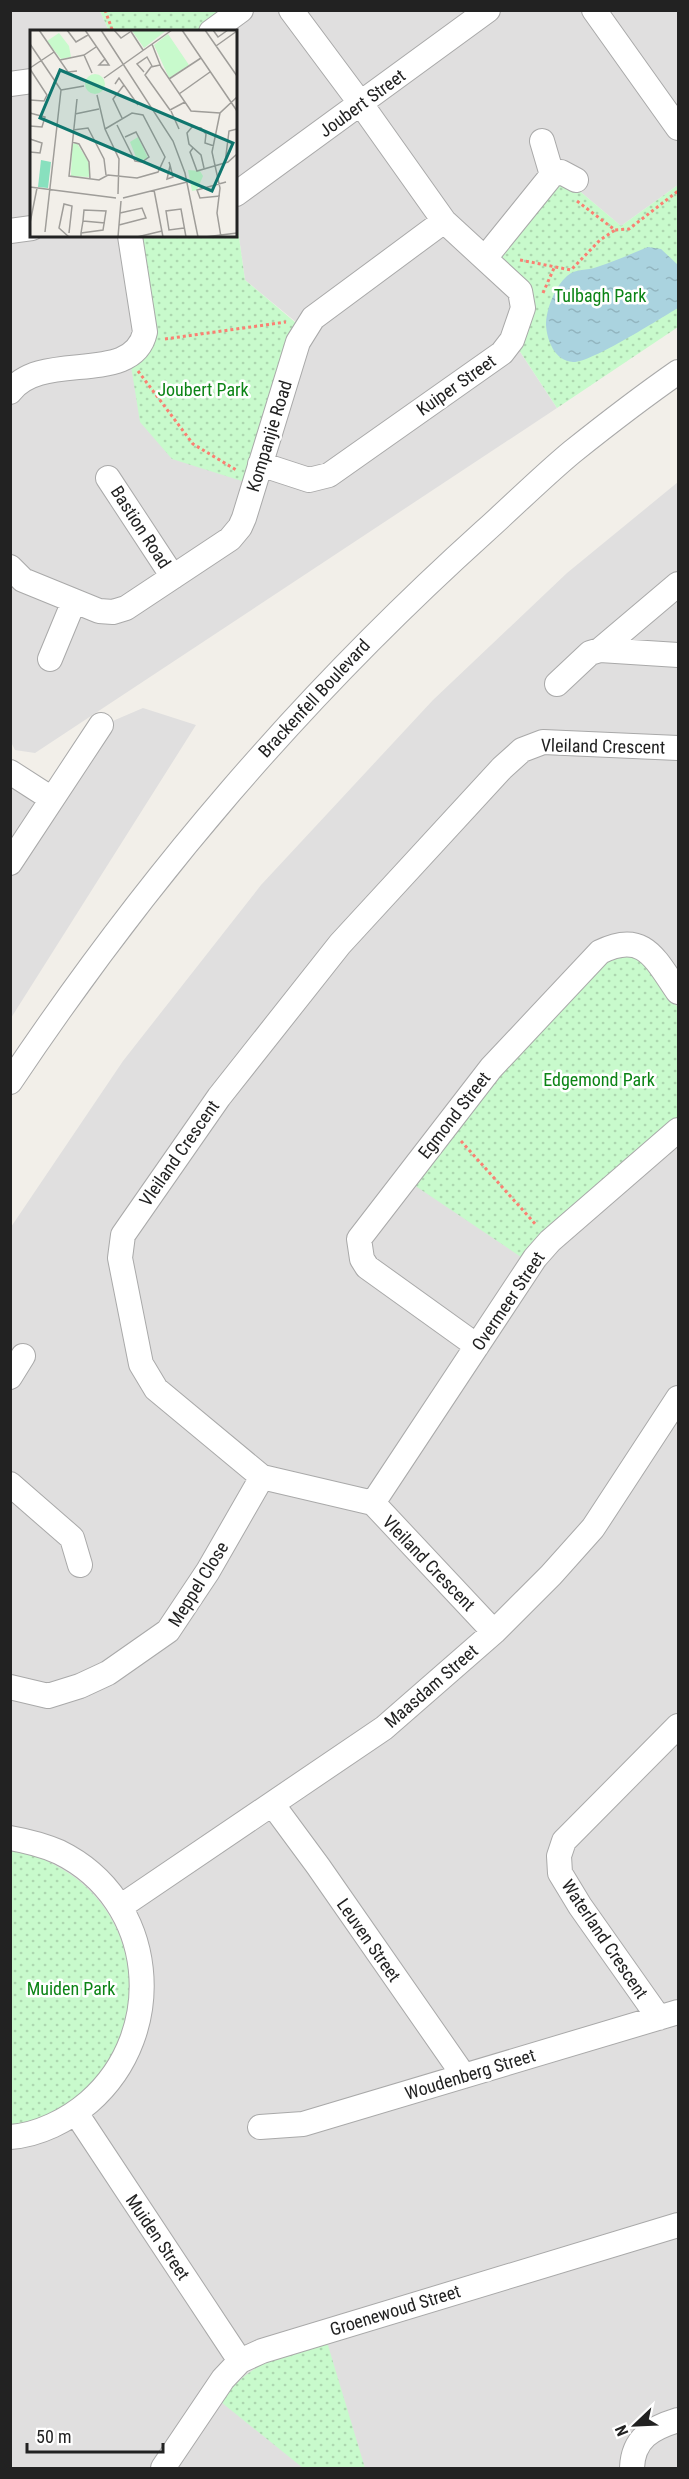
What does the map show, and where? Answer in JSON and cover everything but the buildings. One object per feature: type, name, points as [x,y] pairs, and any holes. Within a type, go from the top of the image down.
[{"type":"street","points":[[214,30],[242,10]]},
{"type":"street","name":"Kuiper Street","points":[[258,473],[309,480],[323,478],[502,353],[512,340],[523,308],[523,296],[490,252],[444,221],[291,10]]},
{"type":"street","name":"Joubert Street","points":[[237,193],[488,10]]},
{"type":"street","points":[[594,10],[678,128]]},
{"type":"street","points":[[10,84],[30,81]]},
{"type":"street","points":[[542,141],[549,179]]},
{"type":"street","points":[[490,252],[549,179],[561,172],[576,180]]},
{"type":"street","name":"Kompanjie Road","points":[[10,567],[22,580],[99,611],[120,611],[235,535],[240,527],[305,326],[444,221]]},
{"type":"street","points":[[10,231],[30,228]]},
{"type":"street","points":[[10,392],[18,383],[35,373],[116,362],[128,357],[140,345],[145,332],[130,237]]},
{"type":"street","name":"Brackenfell Boulevard","points":[[10,1082],[78,982],[158,877],[240,778],[316,693],[429,581],[571,453],[678,372]]},
{"type":"street","name":"Bastion Road","points":[[108,478],[173,577]]},
{"type":"street","points":[[600,650],[678,584]]},
{"type":"street","points":[[50,659],[74,601]]},
{"type":"street","points":[[557,684],[590,653],[600,650],[678,655]]},
{"type":"street","points":[[10,863],[101,725]]},
{"type":"street","name":"Vleiland Crescent","points":[[494,1632],[373,1503],[262,1477],[149,1381],[141,1364],[120,1258],[123,1235],[219,1097],[340,944],[502,768],[522,750],[543,742],[678,748]]},
{"type":"street","points":[[10,772],[52,799]]},
{"type":"street","name":"Egmond Street","points":[[477,1346],[367,1268],[360,1250],[359,1239],[491,1068],[600,952],[614,945],[625,943],[649,951],[678,992]]},
{"type":"street","name":"Overmeer Street","points":[[373,1503],[511,1292],[550,1240],[678,1130]]},
{"type":"street","name":"Maasdam Street","points":[[120,1907],[384,1728],[494,1632],[551,1575],[593,1528],[678,1398]]},
{"type":"street","name":"Meppel Close","points":[[10,1687],[48,1696],[80,1686],[148,1647],[168,1631],[208,1571],[262,1477]]},
{"type":"street","points":[[10,1484],[72,1538],[80,1565]]},
{"type":"street","name":"Waterland Crescent","points":[[669,2015],[580,1906],[560,1873],[559,1856],[564,1840],[678,1725]]},
{"type":"street","name":"Leuven Street","points":[[273,1805],[464,2076]]},
{"type":"street","points":[[10,1838],[34,1842],[51,1849],[83,1867],[103,1886],[120,1907],[136,1943],[143,1981],[140,2019],[127,2056],[105,2088],[76,2113],[48,2128],[10,2137]]},
{"type":"street","name":"Woudenberg Street","points":[[260,2127],[303,2124],[669,2015]]},
{"type":"street","name":"Muiden Street","points":[[76,2113],[240,2361]]},
{"type":"street","name":"Groenewoud Street","points":[[163,2469],[211,2396],[240,2361],[286,2342],[678,2225]]},
{"type":"street","points":[[632,2469],[635,2451],[644,2436],[658,2426],[678,2420]]},
{"type":"path","points":[[105,10],[112,30]]},
{"type":"path","points":[[549,179],[615,230]]},
{"type":"path","points":[[490,252],[524,262],[571,270],[600,240],[615,230],[629,229],[678,191]]},
{"type":"path","points":[[145,332],[161,340],[291,322],[305,326]]},
{"type":"path","points":[[128,357],[193,444],[258,473]]},
{"type":"path","points":[[446,1125],[550,1240]]},
{"type":"shaded area","points":[[245,10],[678,11],[678,185],[621,226],[576,188],[487,257],[518,285],[513,341],[557,408],[35,753],[15,750],[10,740],[10,11],[100,11],[109,30],[30,30],[30,237],[131,237],[145,331],[306,327],[296,322],[245,280],[237,223],[237,30],[217,30]]},
{"type":"shaded area","points":[[678,482],[678,2468],[11,2468],[11,1227],[123,1061],[261,885],[433,700],[567,573]]},
{"type":"shaded area","points":[[143,708],[196,725],[11,1018],[11,770],[54,798],[101,726]]},
{"type":"green space","points":[[100,11],[230,11],[203,30],[109,30]]},
{"type":"green space","name":"Tulbagh Park","points":[[559,185],[576,188],[621,226],[678,185],[678,327],[557,408],[517,347],[525,327],[501,255]]},
{"type":"green space","name":"Joubert Park","points":[[237,223],[245,280],[296,323],[289,338],[245,482],[172,459],[140,422],[131,366],[141,237],[237,237]]},
{"type":"green space","name":"Edgemond Park","points":[[613,953],[644,960],[678,1008],[678,1118],[669,1123],[521,1257],[411,1183],[484,1085]]},
{"type":"green space","name":"Muiden Park","points":[[11,1851],[31,1855],[62,1869],[92,1892],[113,1921],[126,1954],[130,1988],[126,2023],[113,2055],[92,2084],[62,2107],[31,2121],[11,2125]]},
{"type":"green space","points":[[327,2342],[365,2468],[303,2468],[221,2402],[232,2388],[255,2369],[281,2357]]},
{"type":"water","points":[[648,247],[661,249],[678,265],[678,308],[594,356],[573,362],[561,358],[550,343],[546,325],[552,299],[559,286],[567,276],[574,272],[597,267]]}]
